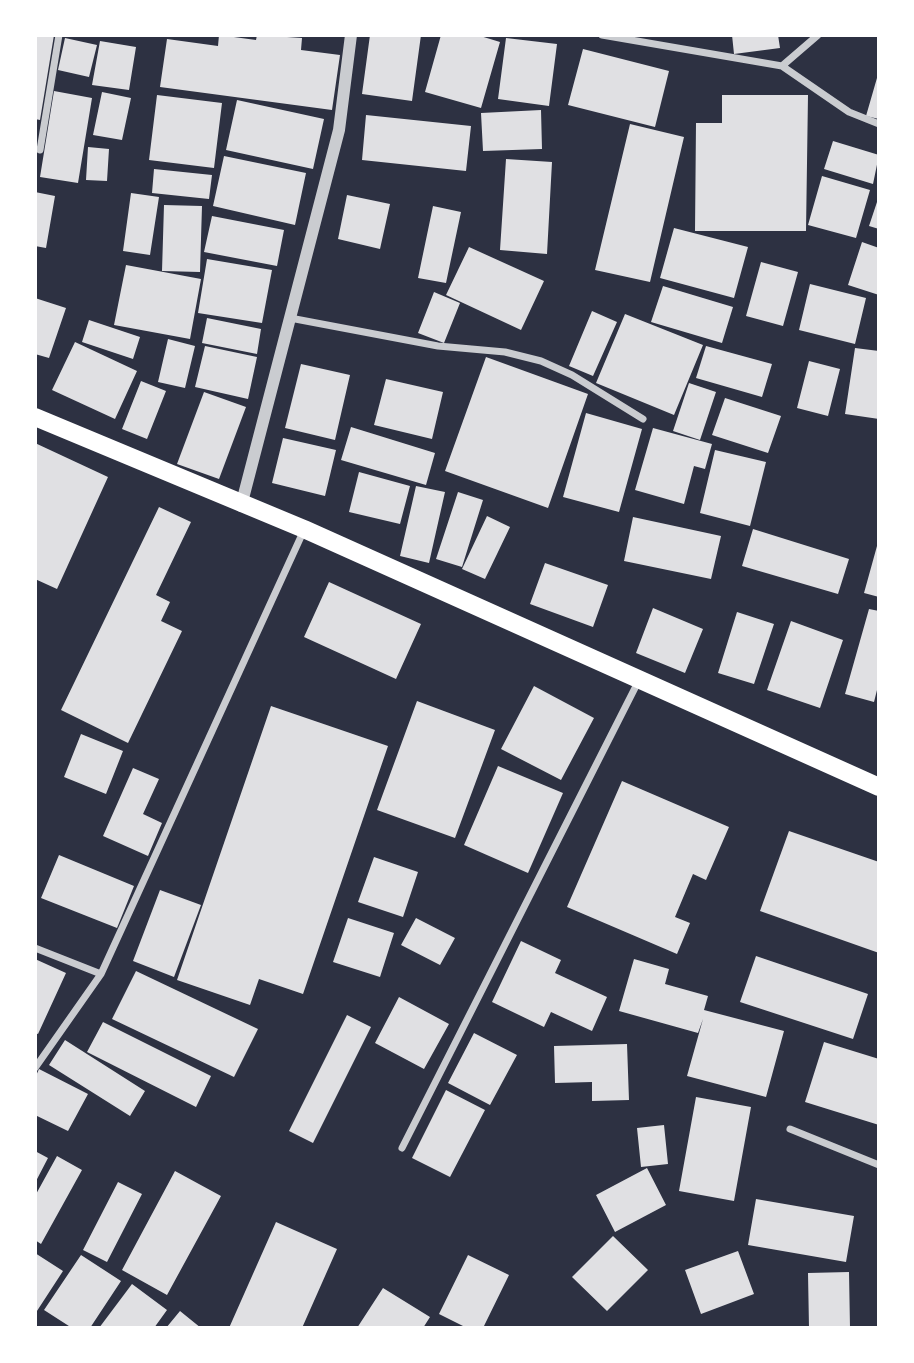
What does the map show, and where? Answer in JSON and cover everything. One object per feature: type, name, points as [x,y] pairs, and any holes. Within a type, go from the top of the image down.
[{"type":"main road","points":[[35,417],[241,506],[304,529],[879,787]]},
{"type":"street","points":[[40,150],[59,35]]},
{"type":"street","points":[[241,506],[339,130],[351,35]]},
{"type":"street","points":[[601,35],[782,66],[849,112],[879,124]]},
{"type":"street","points":[[782,66],[818,35]]},
{"type":"street","points":[[290,318],[438,346],[505,352],[541,361],[572,375],[643,419]]},
{"type":"street","points":[[35,1068],[101,974],[304,529]]},
{"type":"street","points":[[402,1148],[639,679]]},
{"type":"street","points":[[35,948],[101,974]]},
{"type":"street","points":[[790,1129],[879,1165]]},
{"type":"building","points":[[35,35],[54,35],[40,120],[35,119]]},
{"type":"building","points":[[219,35],[256,40],[257,35],[302,38],[301,50],[340,55],[332,110],[160,87],[167,39],[218,46]]},
{"type":"building","points":[[370,35],[421,35],[412,101],[362,94]]},
{"type":"building","points":[[441,35],[477,35],[500,42],[481,108],[425,92]]},
{"type":"building","points":[[732,35],[778,35],[780,48],[734,54]]},
{"type":"building","points":[[65,38],[97,45],[89,77],[58,70]]},
{"type":"building","points":[[506,38],[557,44],[549,106],[498,99]]},
{"type":"building","points":[[100,41],[136,47],[129,90],[92,85]]},
{"type":"building","points":[[583,49],[669,71],[655,127],[568,105]]},
{"type":"building","points":[[879,71],[879,119],[866,116]]},
{"type":"building","points":[[54,91],[92,98],[78,183],[40,177]]},
{"type":"building","points":[[102,92],[131,98],[122,140],[93,135]]},
{"type":"building","points":[[157,95],[222,103],[214,168],[149,160]]},
{"type":"building","points":[[722,95],[808,95],[806,231],[695,231],[696,123],[722,123]]},
{"type":"building","points":[[237,100],[324,119],[313,169],[226,150]]},
{"type":"building","points":[[541,110],[542,149],[483,151],[481,113]]},
{"type":"building","points":[[366,115],[471,126],[466,171],[362,160]]},
{"type":"building","points":[[630,124],[684,137],[650,282],[595,270]]},
{"type":"building","points":[[833,141],[879,155],[873,184],[824,169]]},
{"type":"building","points":[[88,147],[109,149],[107,181],[86,180]]},
{"type":"building","points":[[224,156],[306,173],[295,225],[213,206]]},
{"type":"building","points":[[506,159],[552,162],[547,254],[500,250]]},
{"type":"building","points":[[154,169],[212,175],[209,199],[152,193]]},
{"type":"building","points":[[822,176],[870,190],[856,238],[808,225]]},
{"type":"building","points":[[35,192],[55,196],[46,248],[35,246]]},
{"type":"building","points":[[131,193],[159,197],[150,255],[123,251]]},
{"type":"building","points":[[347,195],[390,204],[380,249],[338,239]]},
{"type":"building","points":[[879,196],[879,229],[869,226]]},
{"type":"building","points":[[164,205],[202,206],[200,272],[162,271]]},
{"type":"building","points":[[433,206],[461,212],[446,283],[418,278]]},
{"type":"building","points":[[212,216],[284,230],[277,266],[204,252]]},
{"type":"building","points":[[674,228],[748,247],[734,298],[660,278]]},
{"type":"building","points":[[862,242],[879,248],[879,295],[848,285]]},
{"type":"building","points":[[469,247],[544,281],[521,330],[446,295]]},
{"type":"building","points":[[207,259],[272,270],[262,323],[198,313]]},
{"type":"building","points":[[761,262],[798,272],[783,326],[746,316]]},
{"type":"building","points":[[126,265],[201,279],[190,339],[114,325]]},
{"type":"building","points":[[810,284],[866,298],[855,344],[799,330]]},
{"type":"building","points":[[663,286],[733,307],[722,343],[651,322]]},
{"type":"building","points":[[434,292],[460,303],[444,343],[418,333]]},
{"type":"building","points":[[35,298],[66,308],[49,358],[35,354]]},
{"type":"building","points":[[592,311],[617,322],[593,376],[569,366]]},
{"type":"building","points":[[625,314],[703,345],[674,415],[596,383]]},
{"type":"building","points":[[207,318],[261,329],[257,354],[202,343]]},
{"type":"building","points":[[89,320],[140,337],[133,359],[82,342]]},
{"type":"building","points":[[168,339],[195,346],[185,388],[158,382]]},
{"type":"building","points":[[75,342],[137,371],[115,419],[52,390]]},
{"type":"building","points":[[205,346],[257,357],[248,399],[195,387]]},
{"type":"building","points":[[706,346],[772,364],[762,397],[696,378]]},
{"type":"building","points":[[855,348],[879,351],[879,419],[845,414]]},
{"type":"building","points":[[486,357],[588,394],[548,508],[445,471]]},
{"type":"building","points":[[809,361],[840,369],[828,416],[797,408]]},
{"type":"building","points":[[301,364],[350,375],[335,440],[285,428]]},
{"type":"building","points":[[386,379],[443,392],[432,439],[374,425]]},
{"type":"building","points":[[141,381],[166,391],[147,439],[122,429]]},
{"type":"building","points":[[689,383],[716,392],[700,440],[673,431]]},
{"type":"building","points":[[204,392],[246,407],[219,479],[177,464]]},
{"type":"building","points":[[725,398],[781,416],[768,453],[712,435]]},
{"type":"building","points":[[586,413],[642,429],[619,512],[563,497]]},
{"type":"building","points":[[351,427],[435,453],[426,485],[341,460]]},
{"type":"building","points":[[653,428],[712,444],[705,469],[694,466],[684,504],[635,490]]},
{"type":"building","points":[[283,438],[336,450],[325,496],[272,483]]},
{"type":"building","points":[[35,443],[108,477],[57,589],[35,579]]},
{"type":"building","points":[[715,450],[766,462],[750,526],[700,513]]},
{"type":"building","points":[[359,472],[410,486],[400,524],[349,512]]},
{"type":"building","points":[[416,486],[445,492],[429,563],[400,556]]},
{"type":"building","points":[[458,492],[483,500],[462,567],[436,559]]},
{"type":"building","points":[[159,507],[191,522],[156,595],[170,602],[161,621],[182,631],[128,743],[61,710]]},
{"type":"building","points":[[487,516],[510,527],[485,579],[462,569]]},
{"type":"building","points":[[633,517],[721,536],[711,579],[624,561]]},
{"type":"building","points":[[753,529],[849,559],[838,594],[742,566]]},
{"type":"building","points":[[877,546],[879,547],[879,597],[864,593]]},
{"type":"building","points":[[545,563],[608,585],[593,627],[530,604]]},
{"type":"building","points":[[329,582],[421,624],[396,679],[304,637]]},
{"type":"building","points":[[653,608],[703,629],[685,673],[636,653]]},
{"type":"building","points":[[869,609],[879,611],[879,682],[874,702],[845,694]]},
{"type":"building","points":[[737,612],[774,624],[754,684],[718,673]]},
{"type":"building","points":[[791,621],[843,640],[820,708],[767,690]]},
{"type":"building","points":[[534,686],[594,718],[561,780],[501,749]]},
{"type":"building","points":[[417,701],[495,730],[455,838],[377,810]]},
{"type":"building","points":[[271,706],[388,746],[303,994],[259,979],[250,1005],[177,980]]},
{"type":"building","points":[[81,734],[123,751],[106,794],[64,777]]},
{"type":"building","points":[[498,766],[563,793],[528,873],[464,845]]},
{"type":"building","points":[[133,768],[159,779],[143,814],[162,823],[148,856],[103,836]]},
{"type":"building","points":[[622,781],[729,827],[706,880],[693,874],[675,917],[690,923],[677,954],[567,907]]},
{"type":"building","points":[[789,831],[879,862],[879,953],[760,911]]},
{"type":"building","points":[[59,855],[134,886],[117,928],[41,898]]},
{"type":"building","points":[[374,857],[418,872],[403,917],[358,902]]},
{"type":"building","points":[[160,890],[201,905],[174,977],[133,961]]},
{"type":"building","points":[[348,918],[394,933],[380,977],[333,962]]},
{"type":"building","points":[[416,918],[455,938],[440,965],[401,945]]},
{"type":"building","points":[[521,941],[561,960],[555,973],[607,997],[592,1031],[551,1012],[544,1027],[492,1002]]},
{"type":"building","points":[[756,956],[868,994],[853,1039],[740,1002]]},
{"type":"building","points":[[35,959],[66,973],[38,1034],[35,1033]]},
{"type":"building","points":[[634,959],[669,969],[665,984],[708,996],[704,1010],[784,1031],[766,1097],[687,1076],[703,1019],[698,1033],[619,1011]]},
{"type":"building","points":[[136,971],[258,1029],[234,1077],[112,1019]]},
{"type":"building","points":[[399,997],[449,1024],[424,1069],[375,1043]]},
{"type":"building","points":[[347,1015],[371,1027],[313,1143],[289,1131]]},
{"type":"building","points":[[103,1022],[211,1076],[196,1107],[87,1052]]},
{"type":"building","points":[[474,1033],[517,1055],[490,1105],[448,1083]]},
{"type":"building","points":[[65,1040],[145,1091],[130,1116],[49,1065]]},
{"type":"building","points":[[824,1042],[879,1059],[879,1125],[805,1102]]},
{"type":"building","points":[[627,1044],[629,1100],[592,1101],[592,1082],[555,1083],[554,1046]]},
{"type":"building","points":[[39,1069],[88,1094],[68,1131],[35,1115],[35,1078]]},
{"type":"building","points":[[446,1090],[485,1110],[450,1177],[412,1158]]},
{"type":"building","points":[[696,1097],[751,1107],[734,1201],[679,1191]]},
{"type":"building","points":[[664,1125],[668,1164],[641,1167],[637,1128]]},
{"type":"building","points":[[35,1151],[48,1158],[35,1183]]},
{"type":"building","points":[[57,1156],[82,1170],[41,1244],[35,1240],[35,1196]]},
{"type":"building","points":[[647,1168],[666,1205],[615,1232],[596,1195]]},
{"type":"building","points":[[175,1171],[221,1196],[167,1295],[122,1270]]},
{"type":"building","points":[[118,1182],[142,1194],[107,1262],[83,1250]]},
{"type":"building","points":[[756,1199],[854,1216],[846,1262],[748,1245]]},
{"type":"building","points":[[276,1222],[337,1249],[302,1328],[229,1328]]},
{"type":"building","points":[[613,1236],[648,1270],[607,1311],[572,1277]]},
{"type":"building","points":[[738,1251],[754,1294],[701,1314],[685,1270]]},
{"type":"building","points":[[35,1253],[63,1271],[35,1314]]},
{"type":"building","points":[[81,1255],[121,1281],[90,1328],[72,1328],[44,1310]]},
{"type":"building","points":[[468,1255],[509,1275],[483,1328],[467,1328],[439,1314]]},
{"type":"building","points":[[849,1272],[850,1328],[809,1328],[808,1273]]},
{"type":"building","points":[[132,1284],[167,1310],[154,1328],[99,1328]]},
{"type":"building","points":[[383,1288],[430,1317],[423,1328],[357,1328]]},
{"type":"building","points":[[180,1311],[201,1328],[166,1328]]}]
